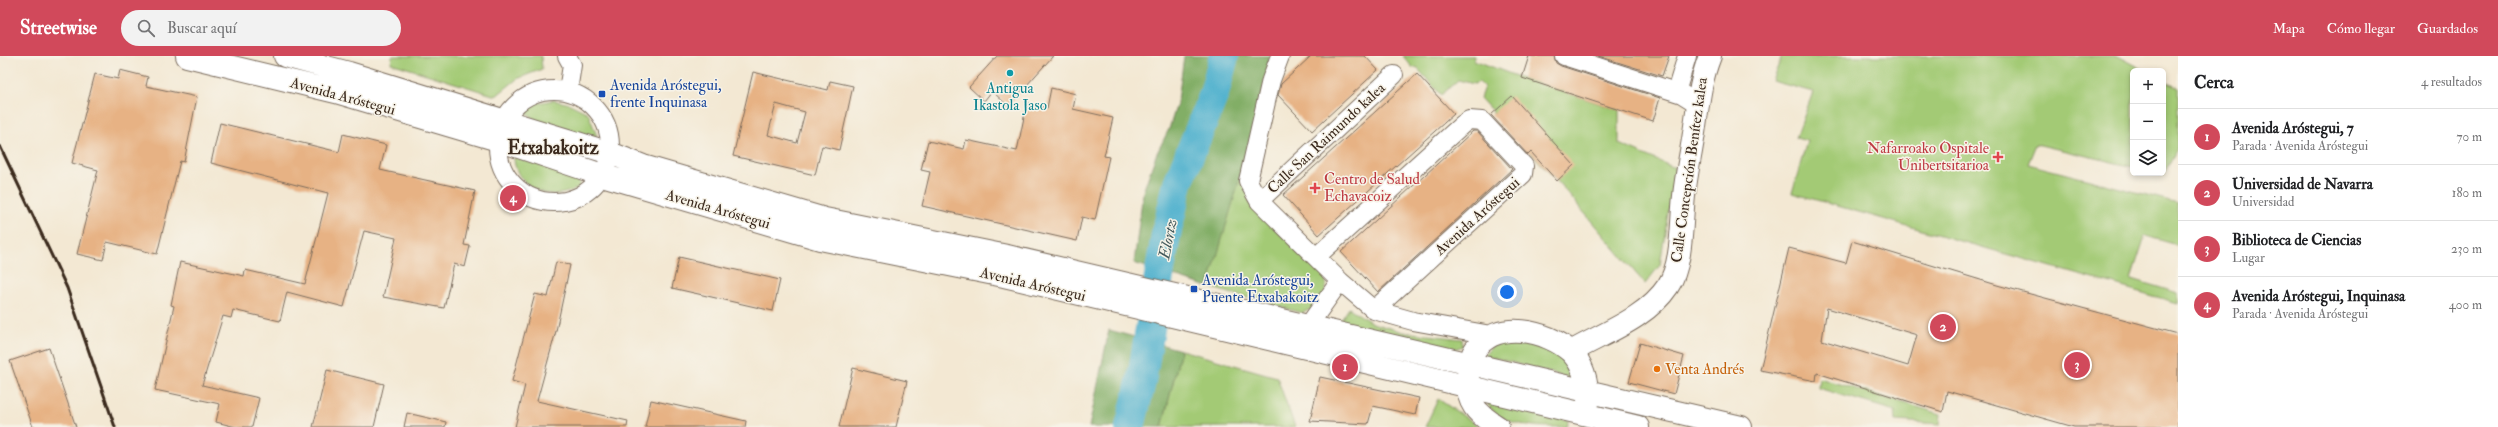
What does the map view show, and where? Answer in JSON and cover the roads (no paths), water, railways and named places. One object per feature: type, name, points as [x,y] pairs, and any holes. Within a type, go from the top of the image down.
[{"type":"main road","name":"Avenida Aróstegui","points":[[187,56],[501,131],[610,153],[643,166],[825,219],[1007,256],[1133,285],[1207,313],[1468,375],[1588,391],[1740,427]]},
{"type":"main road","name":"Avenida Aróstegui","points":[[285,56],[501,131],[602,175],[820,239],[1004,276],[1128,307],[1207,313],[1308,326],[1468,375],[1584,421],[1638,427]]},
{"type":"main road","name":"Calle Concepción Benítez kalea","points":[[1571,352],[1613,330],[1650,306],[1668,286],[1675,268],[1680,243],[1684,195],[1701,78],[1710,56]]},
{"type":"main road","points":[[1498,427],[1481,416],[1469,402],[1468,375],[1475,350],[1491,336],[1507,332],[1529,331],[1552,340],[1571,352],[1582,368],[1588,391],[1584,421]]},
{"type":"street","points":[[566,56],[572,65],[568,91]]},
{"type":"street","points":[[1280,56],[1271,80],[1248,181],[1259,201],[1340,281],[1374,310],[1413,321],[1491,336]]},
{"type":"street","points":[[1564,56],[1676,92],[1698,104]]},
{"type":"street","name":"Calle Concepción Benítez kalea","points":[[1676,92],[1685,57]]},
{"type":"street","name":"Calle San Raimundo kalea","points":[[1259,201],[1394,76]]},
{"type":"street","points":[[547,90],[568,91],[584,98],[597,110],[608,130],[610,153],[602,175],[584,194],[570,200],[555,202],[541,201],[526,194],[510,181],[499,159],[501,131],[521,100],[547,90]]},
{"type":"street","name":"Avenida Aróstegui","points":[[1316,257],[1463,124],[1475,120],[1482,122],[1524,166],[1523,174],[1374,310]]},
{"type":"street","points":[[1308,326],[1340,281]]},
{"type":"waterway","name":"Elortz","points":[[1130,427],[1141,382],[1166,235],[1178,183],[1214,94],[1224,56]]},
{"type":"railway","points":[[0,146],[67,288],[115,427]]},
{"type":"place","name":"Antigua Ikastola Jaso","points":[[1010,73]]},
{"type":"place","name":"Avenida Aróstegui, frente Inquinasa","points":[[602,94]]},
{"type":"place","name":"Nafarroako Ospitale Unibertsitarioa","points":[[1998,157]]},
{"type":"place","name":"Centro de Salud Echavacoiz","points":[[1315,188]]},
{"type":"place","name":"Avenida Aróstegui, Inquinasa","points":[[513,198]]},
{"type":"place","name":"Avenida Aróstegui, Puente Etxabakoitz","points":[[1194,289]]},
{"type":"place","name":"Universidad de Navarra","points":[[1943,327]]},
{"type":"place","name":"Biblioteca de Ciencias","points":[[2077,365]]},
{"type":"place","name":"Avenida Aróstegui, 7","points":[[1345,367]]},
{"type":"place","name":"Venta Andrés","points":[[1657,369]]},
{"type":"district","name":"Etxabakoitz","points":[[553,147]]}]
